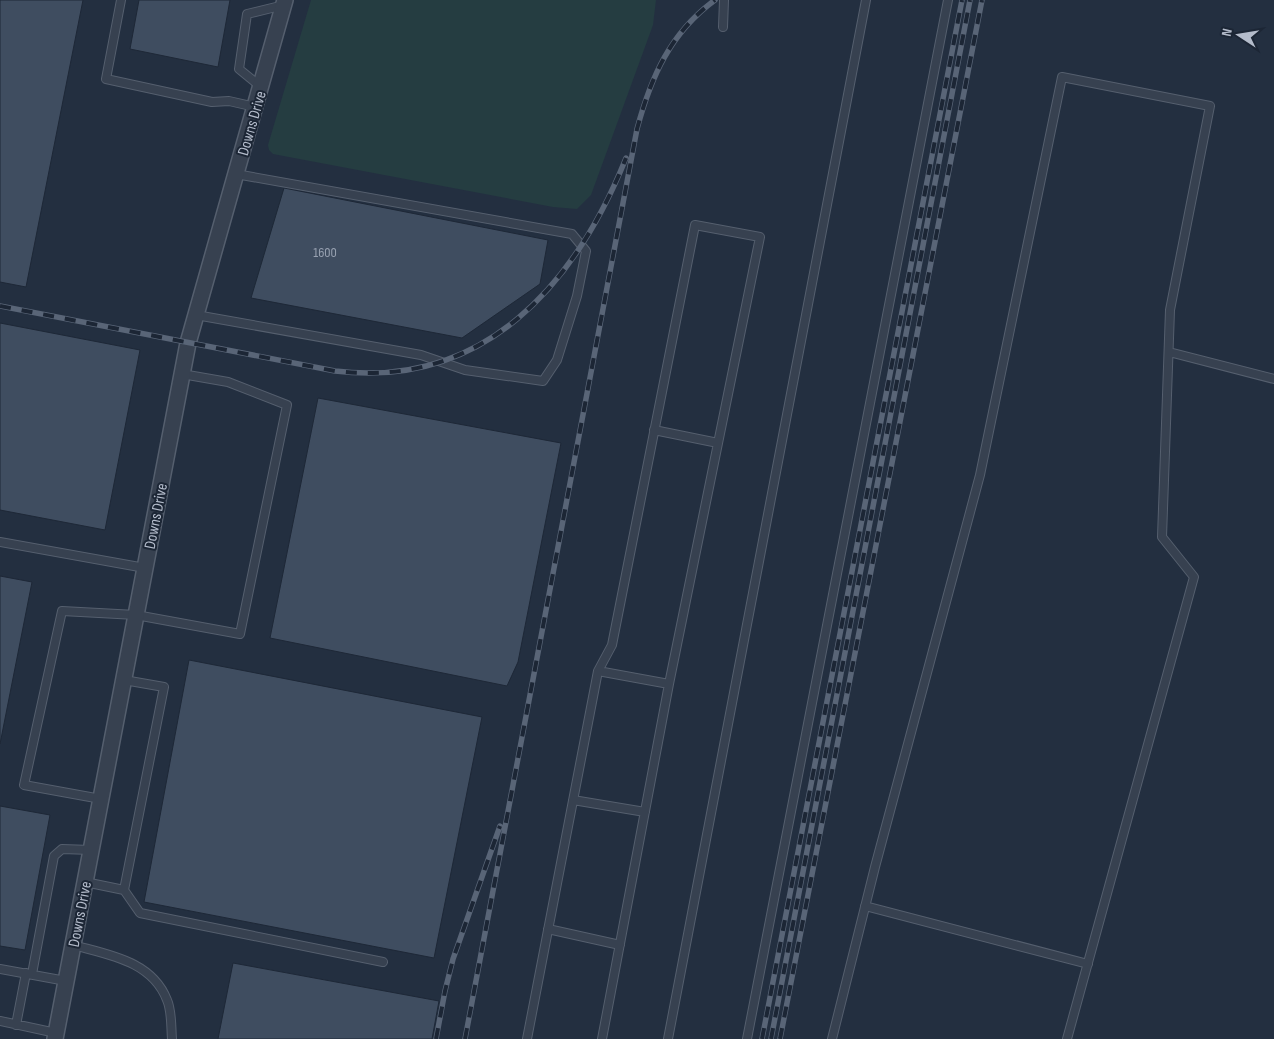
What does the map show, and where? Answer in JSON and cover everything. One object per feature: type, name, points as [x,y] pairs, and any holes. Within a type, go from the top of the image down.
[{"type":"street","name":"Downs Drive","points":[[56,1036],[182,374],[196,315],[284,2]]},
{"type":"lane","points":[[121,0],[106,79],[212,102],[229,101],[255,107]]},
{"type":"lane","points":[[723,27],[724,0]]},
{"type":"lane","points":[[668,1039],[866,0]]},
{"type":"lane","points":[[747,1039],[948,0]]},
{"type":"lane","points":[[261,88],[239,69],[247,14],[284,2]]},
{"type":"lane","points":[[832,1039],[865,906],[980,475],[1062,77],[1210,106],[1170,310],[1162,537],[1194,577],[1067,1039]]},
{"type":"lane","points":[[196,315],[421,355],[465,370],[543,381],[557,360],[576,296],[586,252],[572,234],[236,174]]},
{"type":"lane","points":[[527,1039],[598,671],[612,645],[695,225],[760,237],[669,684],[602,1039]]},
{"type":"lane","points":[[1169,352],[1274,378]]},
{"type":"lane","points":[[101,799],[24,785],[62,611],[136,615],[240,634],[287,405],[228,382],[182,374]]},
{"type":"lane","points":[[654,430],[718,443]]},
{"type":"lane","points":[[0,542],[145,568]]},
{"type":"lane","points":[[598,671],[669,684]]},
{"type":"lane","points":[[124,680],[164,687],[124,890]]},
{"type":"lane","points":[[573,800],[645,812]]},
{"type":"lane","points":[[16,1024],[29,974],[54,856],[62,848],[91,850]]},
{"type":"lane","points":[[85,882],[124,890],[140,913],[383,962]]},
{"type":"lane","points":[[865,906],[1088,964]]},
{"type":"lane","points":[[548,929],[620,945]]},
{"type":"lane","points":[[73,945],[126,960],[152,975],[168,1001],[172,1039]]},
{"type":"lane","points":[[0,969],[66,981]]},
{"type":"lane","points":[[0,1021],[56,1036]]},
{"type":"green space","points":[[311,0],[656,0],[653,25],[591,195],[577,209],[553,207],[273,154],[269,150],[268,145]]},
{"type":"building","points":[[0,0],[83,0],[26,287],[0,282]]},
{"type":"building","points":[[139,0],[230,0],[218,67],[130,49]]},
{"type":"building","points":[[284,188],[548,240],[540,284],[462,338],[251,298]]},
{"type":"building","points":[[0,323],[140,350],[105,530],[0,510]]},
{"type":"building","points":[[318,398],[561,443],[518,662],[507,686],[270,638]]},
{"type":"building","points":[[0,576],[32,582],[0,744]]},
{"type":"building","points":[[189,660],[482,717],[434,958],[144,902]]},
{"type":"building","points":[[0,806],[50,815],[25,950],[0,946]]},
{"type":"building","points":[[233,963],[439,1001],[432,1039],[218,1039]]},
{"type":"railway","points":[[465,1039],[637,129],[649,92],[664,57],[686,27],[715,0]]},
{"type":"railway","points":[[762,1039],[962,0]]},
{"type":"railway","points":[[771,1039],[970,0]]},
{"type":"railway","points":[[780,1039],[982,0]]},
{"type":"railway","points":[[0,306],[335,371],[388,372],[436,363],[479,345],[517,319],[551,286],[580,247],[605,204],[626,158]]},
{"type":"railway","points":[[436,1039],[453,959],[500,826]]}]
